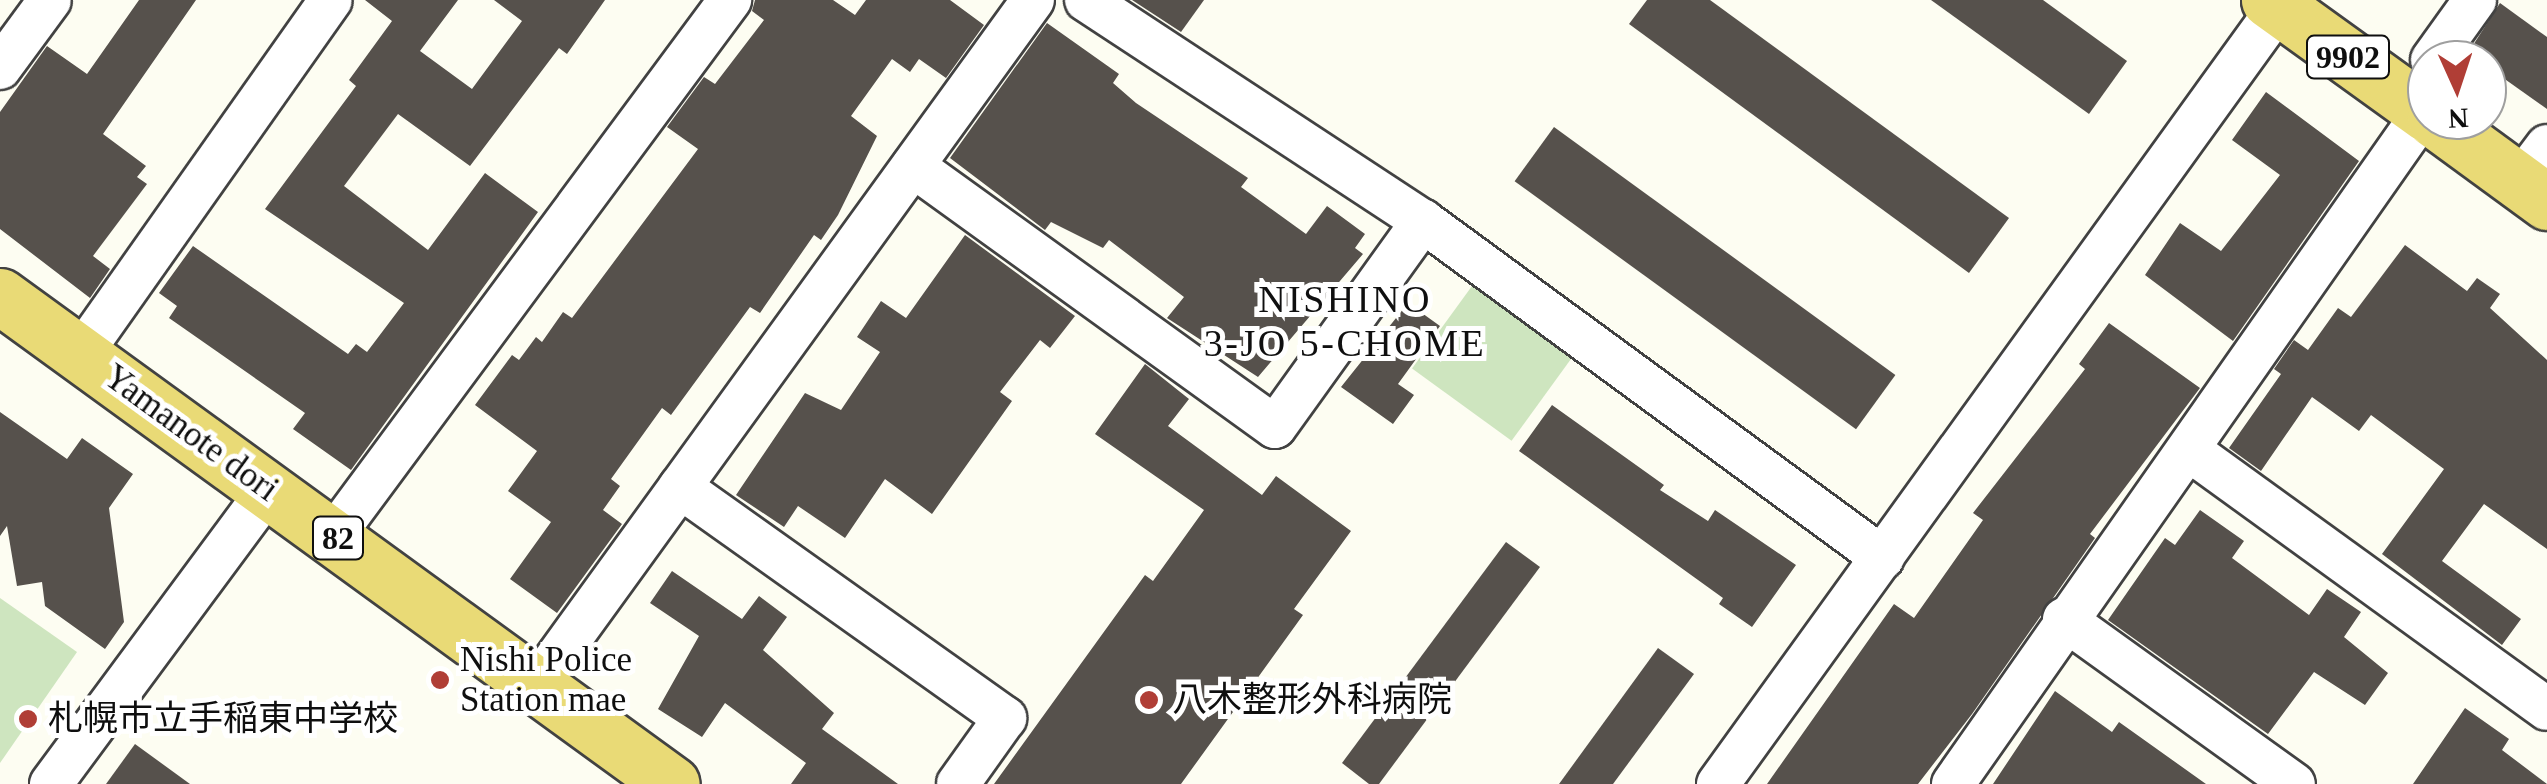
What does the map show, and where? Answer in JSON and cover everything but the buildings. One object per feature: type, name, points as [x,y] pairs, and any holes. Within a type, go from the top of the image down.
[{"type":"main road","name":"9902","points":[[2274,4],[2407,84]]},
{"type":"main road","name":"9902","points":[[2488,140],[2538,176]]},
{"type":"main road","name":"Yamanote dori","points":[[0,296],[334,535],[536,686],[645,776]]},
{"type":"street","points":[[0,68],[50,0]]},
{"type":"street","points":[[81,354],[331,0]]},
{"type":"street","points":[[334,535],[730,0]]},
{"type":"street","points":[[1086,0],[1423,221],[1883,558]]},
{"type":"street","points":[[2454,40],[2475,0]]},
{"type":"street","points":[[1718,784],[1883,558],[2274,4]]},
{"type":"street","points":[[536,686],[913,166],[1019,5]]},
{"type":"street","points":[[1953,784],[2064,618],[2192,452],[2407,123]]},
{"type":"street","points":[[913,166],[1276,426],[1423,221]]},
{"type":"street","points":[[2192,452],[2547,709]]},
{"type":"street","points":[[680,487],[1005,718],[958,784]]},
{"type":"street","points":[[51,784],[269,489]]},
{"type":"street","points":[[2064,618],[2294,784]]},
{"type":"green space","points":[[1472,286],[1572,358],[1512,441],[1412,369]]},
{"type":"green space","points":[[0,598],[77,652],[0,763]]},
{"type":"place","name":"Nishi Police Station mae","points":[[440,680]]},
{"type":"place","name":"八木整形外科病院","points":[[1149,700]]},
{"type":"place","name":"札幌市立手稲東中学校","points":[[28,719]]},
{"type":"district","name":"NISHINO 3-JO 5-CHOME","points":[[1345,322]]}]
